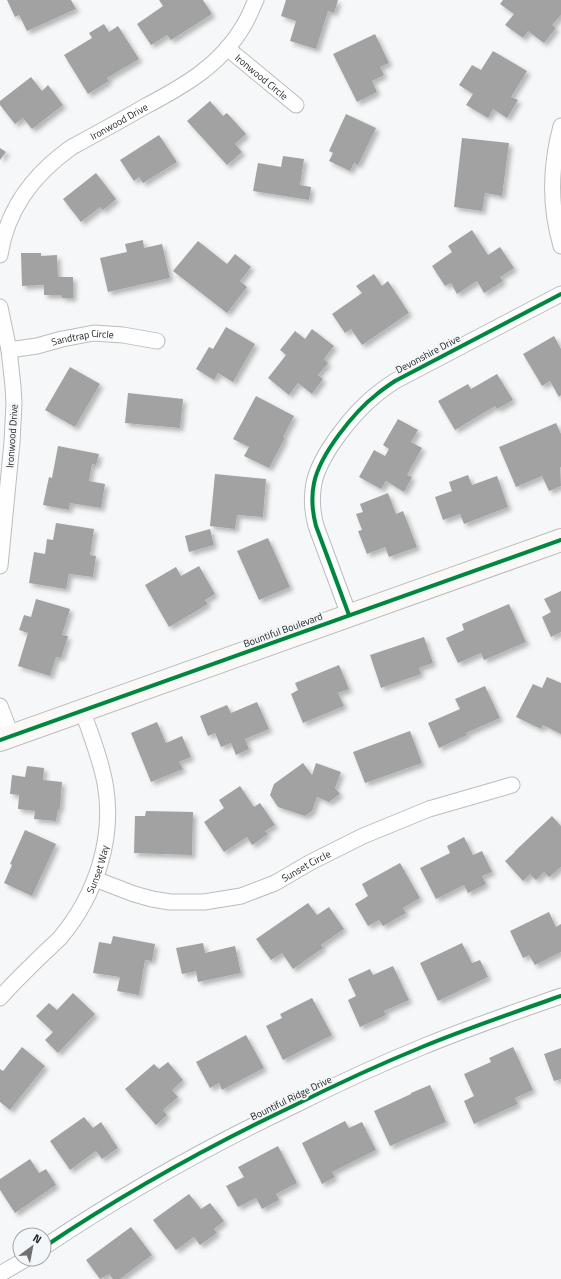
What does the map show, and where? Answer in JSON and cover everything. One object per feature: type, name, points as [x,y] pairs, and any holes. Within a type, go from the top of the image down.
[{"type":"main road","name":"Bountiful Boulevard","points":[[6,738],[561,540]]},
{"type":"street","name":"Ironwood Drive","points":[[0,255],[12,216],[32,182],[44,168],[72,147],[179,89],[192,80],[216,60],[227,48],[244,26],[256,0]]},
{"type":"street","name":"Ironwood Circle","points":[[227,48],[296,105]]},
{"type":"street","points":[[561,126],[555,146],[552,169],[554,217],[561,246]]},
{"type":"street","name":"Devonshire Drive","points":[[349,616],[313,512],[312,496],[314,482],[318,470],[332,446],[361,409],[377,394],[395,381],[561,294]]},
{"type":"street","name":"Ironwood Drive","points":[[0,307],[9,350],[13,386],[14,423],[0,566]]},
{"type":"street","name":"Sandtrap Circle","points":[[9,350],[37,346],[68,338],[94,334],[116,334],[157,341]]},
{"type":"street","points":[[0,706],[6,738]]},
{"type":"street","name":"Sunset Way","points":[[0,998],[69,927],[86,898],[95,879],[102,858],[108,820],[107,801],[102,768],[82,710]]},
{"type":"street","name":"Sunset Circle","points":[[95,879],[134,894],[170,902],[204,902],[241,896],[275,883],[310,862],[363,836],[429,809],[512,785]]},
{"type":"street","name":"Bountiful Ridge Drive","points":[[52,1242],[180,1164],[228,1138],[327,1089],[421,1047],[561,996]]},
{"type":"street","points":[[0,1274],[12,1267]]},
{"type":"building","points":[[7,0],[71,0],[76,9],[27,31],[19,15],[15,17]]},
{"type":"building","points":[[159,0],[203,0],[212,14],[171,40],[167,35],[151,45],[137,24],[163,6]]},
{"type":"building","points":[[286,0],[338,0],[334,13],[328,11],[316,49],[290,41],[296,21],[281,16]]},
{"type":"building","points":[[503,0],[561,0],[561,15],[552,25],[556,28],[544,43],[528,31],[523,38],[505,25],[514,14],[500,4]]},
{"type":"building","points":[[104,24],[109,32],[118,26],[139,59],[107,78],[109,81],[88,94],[64,55],[92,38],[89,33]]},
{"type":"building","points":[[375,34],[389,63],[380,67],[384,75],[372,81],[377,92],[357,102],[333,54]]},
{"type":"building","points":[[493,51],[527,71],[511,97],[518,100],[507,118],[493,109],[488,118],[466,105],[473,94],[459,85],[472,65],[481,70]]},
{"type":"building","points":[[31,77],[42,91],[48,85],[63,105],[32,129],[23,118],[15,124],[0,105],[0,101]]},
{"type":"building","points":[[210,101],[223,116],[227,113],[246,134],[235,144],[242,152],[227,165],[187,121]]},
{"type":"building","points":[[346,114],[376,128],[358,165],[354,163],[350,171],[329,161],[333,153],[329,151]]},
{"type":"building","points":[[159,135],[177,162],[143,183],[139,177],[134,181],[120,160]]},
{"type":"building","points":[[462,138],[509,143],[502,196],[485,193],[482,211],[454,207]]},
{"type":"building","points":[[0,148],[6,152],[0,160]]},
{"type":"building","points":[[283,156],[304,159],[300,185],[311,187],[309,200],[253,191],[258,163],[281,167]]},
{"type":"building","points":[[96,173],[116,199],[103,210],[100,207],[81,222],[63,199]]},
{"type":"building","points":[[472,230],[488,255],[500,247],[514,268],[500,277],[503,281],[484,293],[477,281],[457,294],[451,283],[445,286],[432,266],[452,252],[448,246]]},
{"type":"building","points":[[143,240],[144,248],[162,244],[170,278],[108,292],[100,258],[127,252],[125,244]]},
{"type":"building","points":[[198,241],[227,264],[235,254],[251,267],[240,281],[247,287],[227,313],[173,271]]},
{"type":"building","points":[[21,253],[41,253],[41,256],[57,255],[58,277],[73,277],[73,298],[62,298],[62,295],[44,295],[44,285],[22,286]]},
{"type":"building","points":[[374,274],[382,286],[388,281],[409,313],[362,345],[351,329],[345,333],[332,314],[362,293],[356,286]]},
{"type":"building","points":[[226,327],[255,344],[233,382],[218,373],[214,380],[196,369],[209,347],[213,349]]},
{"type":"building","points":[[312,329],[334,346],[324,359],[328,363],[318,375],[323,379],[312,394],[298,383],[289,395],[268,378],[286,355],[280,350],[295,331],[305,339]]},
{"type":"building","points":[[554,336],[561,349],[561,395],[559,397],[550,381],[542,386],[523,354]]},
{"type":"building","points":[[70,367],[100,384],[75,427],[45,410]]},
{"type":"building","points":[[497,374],[513,400],[497,409],[495,406],[455,430],[438,401],[468,384],[471,389]]},
{"type":"building","points":[[128,393],[183,399],[180,428],[125,423]]},
{"type":"building","points":[[256,396],[294,416],[283,437],[285,438],[269,468],[244,456],[249,447],[233,439]]},
{"type":"building","points":[[398,419],[418,430],[411,442],[422,448],[407,475],[412,477],[404,492],[386,481],[381,489],[359,477],[374,450],[385,456],[389,449],[383,445]]},
{"type":"building","points":[[556,423],[561,434],[561,486],[549,491],[542,476],[516,487],[499,447]]},
{"type":"building","points":[[58,446],[99,454],[96,465],[92,464],[89,481],[105,484],[101,508],[70,503],[69,510],[43,505],[49,477],[52,478]]},
{"type":"building","points":[[215,474],[266,479],[263,517],[237,515],[235,529],[210,526]]},
{"type":"building","points":[[468,475],[472,485],[497,476],[508,507],[464,524],[460,514],[443,520],[435,497],[452,491],[449,482]]},
{"type":"building","points":[[388,493],[396,514],[403,511],[417,547],[389,557],[385,547],[367,554],[358,531],[362,530],[356,514],[363,512],[360,504]]},
{"type":"building","points":[[56,523],[94,529],[90,555],[96,556],[93,577],[69,574],[66,589],[29,583],[34,552],[45,554],[47,539],[53,540]]},
{"type":"building","points":[[210,529],[214,545],[189,552],[185,536]]},
{"type":"building","points":[[268,538],[290,587],[259,600],[237,551]]},
{"type":"building","points":[[199,566],[215,594],[205,600],[208,604],[169,627],[145,585],[176,567],[181,576]]},
{"type":"building","points":[[561,591],[561,632],[551,637],[542,617],[551,612],[544,599]]},
{"type":"building","points":[[36,599],[70,609],[62,635],[68,636],[61,658],[56,657],[50,676],[18,666],[28,633],[19,630],[24,615],[31,617]]},
{"type":"building","points":[[509,604],[526,642],[484,660],[481,653],[458,663],[446,638],[464,630],[462,624]]},
{"type":"building","points":[[424,637],[433,663],[419,668],[421,674],[381,688],[370,655]]},
{"type":"building","points":[[339,665],[349,689],[338,693],[344,706],[303,723],[291,694],[298,690],[295,683]]},
{"type":"building","points":[[547,677],[561,683],[561,734],[543,725],[541,729],[516,717],[533,684],[542,688]]},
{"type":"building","points":[[485,686],[500,718],[466,733],[467,735],[439,748],[428,723],[460,709],[455,699]]},
{"type":"building","points":[[257,702],[269,729],[245,739],[249,749],[236,755],[231,743],[221,747],[215,733],[208,736],[200,716],[227,705],[231,713]]},
{"type":"building","points":[[157,722],[166,743],[182,736],[191,757],[179,762],[183,769],[151,782],[131,733]]},
{"type":"building","points":[[410,731],[422,763],[365,783],[353,752]]},
{"type":"building","points":[[303,763],[312,775],[316,763],[341,772],[335,788],[340,794],[329,802],[317,797],[312,811],[305,816],[278,807],[270,795],[274,784]]},
{"type":"building","points":[[27,766],[44,768],[43,780],[62,782],[60,809],[58,809],[56,821],[34,819],[35,811],[18,809],[19,795],[10,794],[12,775],[25,777]]},
{"type":"building","points":[[240,786],[254,807],[260,803],[275,825],[265,831],[268,834],[252,845],[247,837],[224,852],[204,822],[224,808],[219,800]]},
{"type":"building","points":[[146,811],[193,812],[192,855],[134,853],[135,816],[145,816]]},
{"type":"building","points":[[552,816],[561,826],[561,867],[549,877],[544,872],[536,880],[530,874],[523,881],[505,861]]},
{"type":"building","points":[[25,830],[56,844],[32,896],[4,883],[12,865],[10,864]]},
{"type":"building","points":[[464,837],[473,855],[482,851],[492,872],[482,876],[486,884],[468,893],[464,885],[436,899],[420,868],[450,853],[447,846]]},
{"type":"building","points":[[400,863],[420,898],[403,908],[406,913],[383,926],[379,920],[368,926],[355,904],[368,896],[362,884]]},
{"type":"building","points":[[308,903],[317,915],[329,907],[344,929],[321,945],[323,948],[293,969],[282,953],[271,960],[256,939]]},
{"type":"building","points":[[549,912],[556,927],[561,924],[561,952],[535,965],[529,955],[523,958],[510,931]]},
{"type":"building","points":[[113,936],[155,944],[152,961],[145,960],[139,995],[117,991],[120,977],[93,973],[99,942],[111,944]]},
{"type":"building","points":[[203,943],[205,953],[235,946],[241,973],[198,982],[196,971],[182,974],[176,948]]},
{"type":"building","points":[[462,943],[472,963],[480,960],[488,977],[438,1001],[420,963]]},
{"type":"building","points":[[393,966],[409,1000],[384,1011],[386,1015],[360,1027],[348,1000],[356,996],[348,979],[370,969],[373,975]]},
{"type":"building","points":[[73,993],[95,1014],[58,1053],[45,1040],[53,1032],[36,1016],[49,1003],[57,1010]]},
{"type":"building","points":[[312,998],[332,1035],[283,1060],[266,1026],[282,1018],[280,1014]]},
{"type":"building","points":[[246,1035],[264,1068],[222,1090],[219,1083],[210,1088],[196,1062]]},
{"type":"building","points":[[22,1047],[45,1066],[10,1110],[0,1102],[0,1069],[3,1071]]},
{"type":"building","points":[[513,1047],[533,1090],[515,1098],[518,1104],[474,1124],[464,1101],[474,1096],[464,1074],[491,1062],[489,1058]]},
{"type":"building","points":[[561,1048],[561,1079],[554,1081],[544,1054]]},
{"type":"building","points":[[168,1062],[183,1080],[172,1090],[178,1097],[163,1110],[167,1115],[156,1125],[125,1089],[154,1064],[159,1069]]},
{"type":"building","points":[[430,1085],[446,1122],[390,1146],[374,1111]]},
{"type":"building","points":[[84,1117],[93,1128],[101,1122],[118,1148],[102,1159],[96,1151],[70,1170],[50,1141]]},
{"type":"building","points":[[345,1121],[349,1128],[362,1122],[376,1150],[332,1172],[335,1177],[322,1184],[302,1143]]},
{"type":"building","points":[[278,1146],[297,1183],[276,1194],[279,1200],[262,1209],[256,1198],[238,1207],[226,1186],[244,1177],[238,1167]]},
{"type":"building","points":[[30,1159],[39,1173],[46,1169],[56,1185],[15,1213],[0,1190],[0,1179]]},
{"type":"building","points":[[189,1194],[201,1209],[210,1203],[224,1221],[214,1229],[217,1233],[200,1245],[194,1237],[176,1250],[153,1220]]},
{"type":"building","points":[[131,1227],[152,1255],[120,1279],[113,1279],[109,1274],[100,1279],[86,1260]]},
{"type":"cycle path","points":[[349,615],[316,526],[312,499],[317,472],[323,459],[339,434],[358,411],[377,394],[395,381],[561,294]]},
{"type":"cycle path","points":[[0,740],[561,540]]},
{"type":"cycle path","points":[[52,1242],[104,1208],[166,1172],[229,1138],[325,1090],[439,1040],[561,996]]}]
